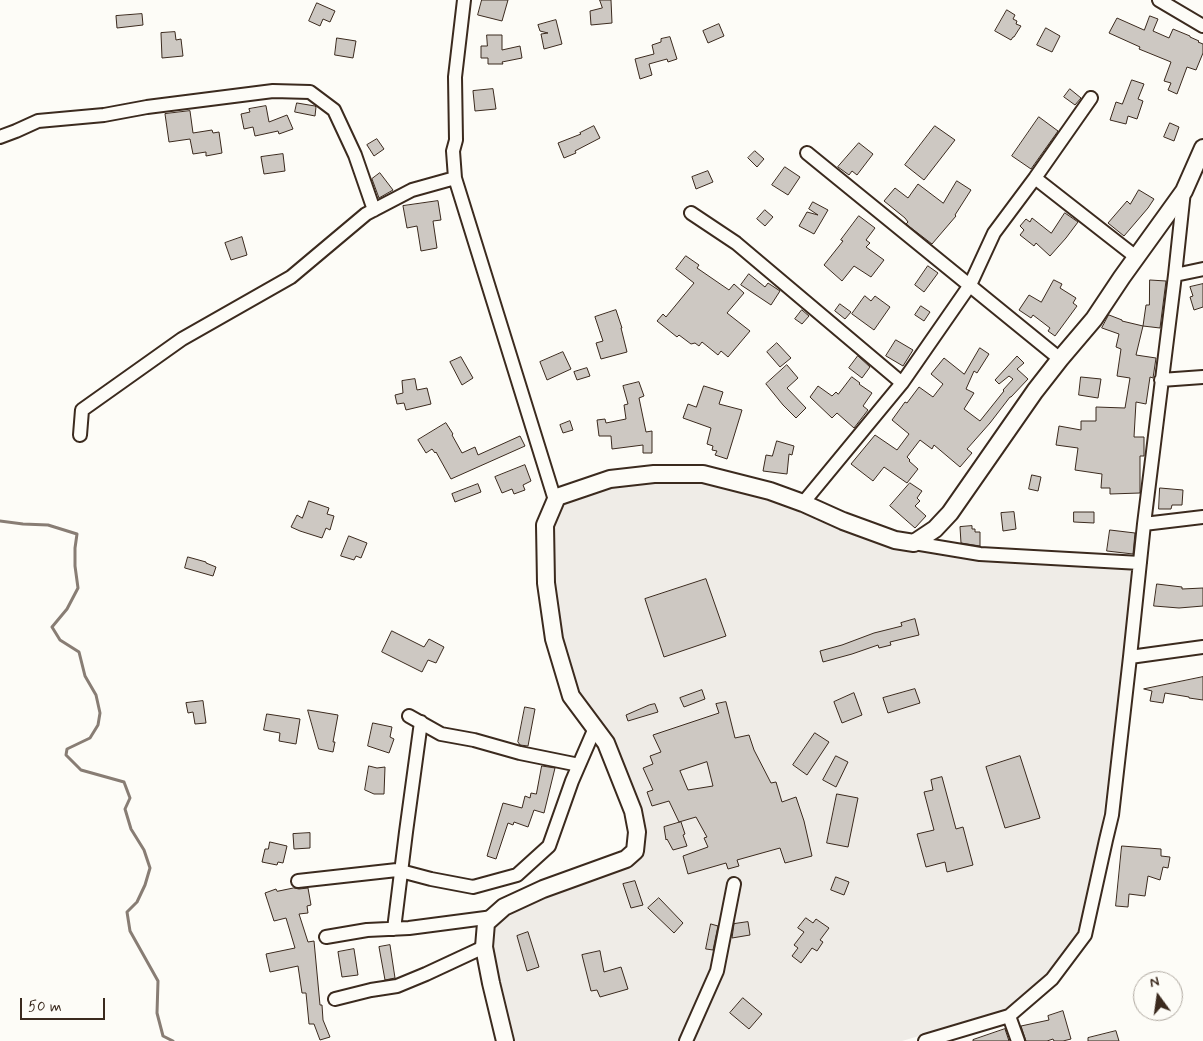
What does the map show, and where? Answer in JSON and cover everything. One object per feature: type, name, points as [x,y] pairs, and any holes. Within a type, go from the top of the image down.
[{"type":"street","points":[[464,0],[455,77],[456,140],[453,151],[455,178],[554,497],[557,497]]},
{"type":"street","points":[[1159,0],[1203,26]]},
{"type":"street","points":[[0,137],[16,132],[38,120],[104,115],[147,107],[274,90],[310,92],[334,110],[355,154],[374,210]]},
{"type":"street","points":[[803,503],[902,383],[970,285],[994,233],[1091,98]]},
{"type":"street","points":[[914,542],[936,529],[950,513],[1035,391],[1094,319],[1184,191],[1203,148]]},
{"type":"street","points":[[807,153],[1060,359]]},
{"type":"street","points":[[80,434],[82,410],[182,339],[291,277],[366,214],[412,190],[455,178]]},
{"type":"street","points":[[1035,178],[1136,258]]},
{"type":"street","points":[[925,1041],[1008,1016],[1052,979],[1085,936],[1112,815],[1144,524],[1184,191]]},
{"type":"street","points":[[691,213],[736,243],[902,383]]},
{"type":"street","points":[[1175,275],[1203,269]]},
{"type":"street","points":[[1161,380],[1203,377]]},
{"type":"street","points":[[505,1041],[490,983],[484,947],[486,923],[504,907],[543,888],[626,859],[635,851],[637,832],[633,811],[606,743],[571,696],[554,639],[546,583],[545,524],[557,497],[610,479],[654,474],[703,474],[770,491],[803,503],[843,522],[895,540],[980,554],[1140,563]]},
{"type":"street","points":[[1144,524],[1203,517]]},
{"type":"street","points":[[1130,657],[1203,647]]},
{"type":"street","points":[[409,716],[442,734],[579,765]]},
{"type":"street","points":[[394,929],[420,722]]},
{"type":"street","points":[[298,881],[397,870],[473,888],[517,875],[549,846],[572,781],[595,728]]},
{"type":"street","points":[[686,1041],[717,972],[734,884]]},
{"type":"street","points":[[326,937],[367,930],[409,928],[493,916]]},
{"type":"street","points":[[335,999],[397,986],[484,947]]},
{"type":"street","points":[[1008,1016],[1018,1041]]},
{"type":"shaded area","points":[[702,479],[769,496],[894,545],[1133,568],[1124,656],[1100,839],[1080,933],[1048,975],[1006,1011],[902,1041],[510,1041],[490,946],[492,925],[507,911],[629,864],[642,832],[576,693],[559,638],[551,583],[550,525],[561,501],[611,484]]},
{"type":"building","points":[[482,0],[508,0],[502,21],[478,15]]},
{"type":"building","points":[[600,0],[611,0],[612,23],[591,25],[590,11],[602,8]]},
{"type":"building","points":[[317,3],[335,11],[330,22],[323,19],[320,26],[309,21]]},
{"type":"building","points":[[1007,10],[1015,15],[1013,19],[1017,21],[1016,24],[1021,26],[1011,40],[995,31]]},
{"type":"building","points":[[142,14],[143,25],[117,28],[116,16]]},
{"type":"building","points":[[1150,16],[1158,19],[1153,31],[1169,38],[1173,29],[1203,44],[1203,53],[1196,70],[1187,67],[1177,94],[1168,90],[1171,83],[1164,81],[1171,62],[1139,49],[1140,47],[1109,33],[1117,18],[1144,30]]},
{"type":"building","points":[[556,20],[562,44],[544,49],[541,34],[548,33],[540,31],[538,25]]},
{"type":"building","points":[[719,24],[724,36],[708,43],[703,31]]},
{"type":"building","points":[[1046,28],[1060,36],[1052,52],[1037,45]]},
{"type":"building","points":[[175,32],[176,40],[181,39],[183,56],[162,58],[161,33]]},
{"type":"building","points":[[487,35],[502,35],[502,50],[520,46],[522,58],[502,62],[503,64],[488,64],[488,58],[481,58],[481,46],[487,46]]},
{"type":"building","points":[[670,37],[677,59],[668,62],[667,59],[649,64],[652,75],[640,79],[635,59],[654,54],[652,45],[661,42],[661,39]]},
{"type":"building","points":[[337,38],[356,41],[353,58],[335,55]]},
{"type":"building","points":[[1132,80],[1144,84],[1138,99],[1143,101],[1137,119],[1128,116],[1126,124],[1110,120],[1116,102],[1122,104]]},
{"type":"building","points":[[493,89],[496,109],[475,111],[473,91]]},
{"type":"building","points":[[1070,89],[1081,98],[1075,105],[1064,97]]},
{"type":"building","points":[[297,103],[315,106],[315,116],[295,112]]},
{"type":"building","points":[[266,106],[269,122],[287,115],[293,129],[279,134],[278,131],[255,136],[253,127],[244,129],[241,114],[250,112],[249,109]]},
{"type":"building","points":[[190,111],[193,133],[212,130],[213,133],[219,132],[222,153],[206,156],[206,152],[193,154],[190,139],[169,142],[165,114]]},
{"type":"building","points":[[1039,117],[1058,131],[1031,169],[1012,156]]},
{"type":"building","points":[[1170,123],[1179,127],[1174,141],[1164,137]]},
{"type":"building","points":[[594,126],[600,138],[564,158],[558,143],[581,134]]},
{"type":"building","points":[[935,126],[955,140],[924,180],[905,165]]},
{"type":"building","points":[[377,139],[384,149],[374,156],[367,145]]},
{"type":"building","points":[[859,143],[873,154],[857,175],[852,171],[849,175],[838,167]]},
{"type":"building","points":[[755,151],[764,159],[757,167],[748,158]]},
{"type":"building","points":[[283,154],[285,171],[264,174],[261,157]]},
{"type":"building","points":[[785,167],[800,177],[788,195],[772,185]]},
{"type":"building","points":[[708,171],[713,182],[696,189],[692,177]]},
{"type":"building","points":[[380,173],[393,190],[379,198],[372,179]]},
{"type":"building","points":[[957,181],[971,190],[956,216],[932,244],[906,224],[908,222],[905,218],[884,201],[895,188],[908,198],[918,184],[943,203]]},
{"type":"building","points":[[1139,190],[1154,199],[1124,236],[1108,223],[1127,201],[1130,204]]},
{"type":"building","points":[[438,201],[441,220],[433,221],[437,248],[421,251],[417,226],[407,228],[403,206]]},
{"type":"building","points":[[813,202],[828,210],[814,234],[799,226],[807,212],[818,215],[809,209]]},
{"type":"building","points":[[765,210],[773,217],[765,226],[757,219]]},
{"type":"building","points":[[1065,213],[1078,222],[1050,256],[1036,243],[1034,246],[1020,235],[1024,230],[1020,226],[1026,219],[1030,222],[1032,218],[1051,233]]},
{"type":"building","points":[[859,216],[875,228],[866,240],[870,243],[866,247],[884,260],[871,277],[854,266],[842,281],[824,265],[843,241],[841,240]]},
{"type":"building","points":[[242,237],[247,255],[231,260],[225,243]]},
{"type":"building","points":[[686,256],[699,265],[697,268],[729,290],[734,284],[744,293],[727,313],[750,331],[728,357],[721,351],[718,355],[702,342],[699,346],[695,343],[691,344],[679,335],[677,337],[657,321],[663,314],[666,317],[694,283],[676,269]]},
{"type":"building","points":[[928,266],[938,273],[924,292],[915,285]]},
{"type":"building","points":[[749,274],[765,287],[768,283],[780,291],[771,305],[741,285]]},
{"type":"building","points":[[1054,280],[1062,284],[1060,288],[1076,298],[1073,303],[1077,306],[1055,336],[1048,331],[1050,328],[1033,315],[1031,318],[1019,310],[1029,295],[1041,302]]},
{"type":"building","points":[[1150,280],[1166,281],[1160,328],[1143,326],[1146,305],[1149,305]]},
{"type":"building","points":[[1203,284],[1203,307],[1194,310],[1190,297],[1193,296],[1190,287]]},
{"type":"building","points":[[865,296],[871,301],[875,296],[890,307],[874,330],[852,314]]},
{"type":"building","points":[[840,304],[851,312],[845,319],[835,311]]},
{"type":"building","points":[[921,306],[930,312],[924,321],[915,315]]},
{"type":"building","points":[[616,310],[627,352],[601,359],[596,343],[603,341],[595,317]]},
{"type":"building","points":[[802,310],[809,316],[802,324],[795,319]]},
{"type":"building","points":[[1109,315],[1122,321],[1143,326],[1136,355],[1156,358],[1153,378],[1150,377],[1146,404],[1136,402],[1134,437],[1144,437],[1144,456],[1140,456],[1140,493],[1110,494],[1110,488],[1101,488],[1102,474],[1075,470],[1078,448],[1056,445],[1059,426],[1081,430],[1081,421],[1096,421],[1096,407],[1125,408],[1130,378],[1117,376],[1121,349],[1116,347],[1119,334],[1102,328]]},
{"type":"building","points":[[896,340],[913,350],[903,366],[886,356]]},
{"type":"building","points":[[777,343],[791,358],[780,367],[767,352]]},
{"type":"building","points":[[980,348],[989,354],[977,373],[974,371],[966,389],[974,393],[964,409],[980,421],[1013,379],[1009,376],[999,384],[995,380],[1017,356],[1024,363],[1017,369],[1028,379],[1010,397],[967,449],[972,453],[960,467],[934,445],[932,449],[920,440],[907,457],[918,469],[907,483],[884,467],[873,481],[851,464],[875,435],[897,450],[909,434],[892,420],[905,402],[907,403],[919,387],[933,397],[943,384],[931,374],[944,358],[964,374]]},
{"type":"building","points":[[563,352],[571,369],[547,380],[540,362]]},
{"type":"building","points":[[858,356],[870,367],[862,378],[849,368]]},
{"type":"building","points":[[461,357],[473,378],[462,385],[450,362]]},
{"type":"building","points":[[787,365],[798,378],[787,388],[806,408],[796,418],[766,384]]},
{"type":"building","points":[[587,368],[590,376],[577,380],[574,372]]},
{"type":"building","points":[[852,377],[872,393],[863,406],[868,410],[854,428],[837,413],[832,418],[810,397],[818,386],[832,396],[836,392],[838,394]]},
{"type":"building","points":[[1081,377],[1101,379],[1098,398],[1079,395]]},
{"type":"building","points":[[415,379],[417,390],[427,388],[431,404],[406,410],[404,403],[397,404],[395,395],[403,393],[402,381]]},
{"type":"building","points":[[639,382],[644,396],[639,398],[646,432],[652,431],[652,453],[643,453],[643,445],[612,449],[611,436],[599,436],[597,420],[605,419],[606,423],[626,419],[624,405],[628,404],[623,386]]},
{"type":"building","points":[[704,386],[723,392],[719,404],[742,410],[727,459],[715,455],[717,451],[712,450],[713,446],[707,444],[711,428],[683,418],[688,404],[696,407]]},
{"type":"building","points":[[570,421],[573,430],[563,433],[560,425]]},
{"type":"building","points":[[446,423],[462,453],[475,447],[478,455],[520,436],[525,446],[451,479],[436,452],[432,449],[426,453],[418,440]]},
{"type":"building","points":[[777,441],[794,446],[792,455],[789,454],[787,474],[763,471],[766,455],[772,456]]},
{"type":"building","points":[[525,465],[531,481],[523,485],[525,490],[514,494],[512,489],[502,493],[495,477]]},
{"type":"building","points":[[1032,475],[1041,477],[1038,491],[1029,489]]},
{"type":"building","points":[[910,483],[922,491],[917,498],[920,501],[915,506],[926,516],[915,528],[890,506]]},
{"type":"building","points":[[478,484],[481,492],[455,502],[452,494]]},
{"type":"building","points":[[1160,488],[1183,490],[1182,505],[1172,505],[1171,509],[1159,509]]},
{"type":"building","points":[[309,501],[329,508],[327,514],[334,516],[330,530],[326,528],[322,538],[291,527],[297,515],[302,518]]},
{"type":"building","points":[[1014,512],[1016,529],[1003,531],[1001,513]]},
{"type":"building","points":[[1074,512],[1094,512],[1094,523],[1074,522]]},
{"type":"building","points":[[972,526],[975,532],[980,532],[980,546],[961,543],[960,527]]},
{"type":"building","points":[[1110,530],[1135,533],[1133,554],[1107,551]]},
{"type":"building","points":[[349,536],[367,543],[361,558],[356,556],[354,560],[341,556]]},
{"type":"building","points":[[188,557],[216,567],[213,576],[185,568]]},
{"type":"building","points":[[706,579],[726,636],[664,657],[645,599]]},
{"type":"building","points":[[1157,584],[1182,587],[1182,589],[1203,588],[1203,606],[1179,608],[1154,606]]},
{"type":"building","points":[[915,619],[919,635],[890,642],[891,645],[879,648],[878,645],[823,662],[820,651],[902,626],[901,623]]},
{"type":"building","points":[[392,631],[424,647],[429,639],[444,647],[436,663],[428,660],[422,672],[382,652]]},
{"type":"building","points":[[1203,677],[1203,700],[1165,693],[1163,703],[1150,701],[1152,691],[1144,689]]},
{"type":"building","points":[[915,689],[920,703],[888,713],[883,698]]},
{"type":"building","points":[[702,690],[705,699],[684,707],[680,698]]},
{"type":"building","points":[[854,693],[862,715],[842,723],[834,702]]},
{"type":"building","points":[[203,701],[206,723],[195,724],[193,712],[188,713],[186,703]]},
{"type":"building","points":[[726,702],[735,738],[749,735],[754,750],[771,783],[776,782],[782,802],[796,797],[812,856],[785,863],[780,848],[737,860],[739,866],[728,869],[726,863],[688,874],[683,856],[708,847],[704,838],[707,837],[696,817],[679,822],[669,801],[652,806],[647,792],[653,790],[643,768],[653,764],[650,756],[661,752],[653,735],[719,713],[716,704]],"holes":[[[707,762],[713,786],[688,790],[680,771]]]},
{"type":"building","points":[[655,704],[658,712],[628,721],[626,715]]},
{"type":"building","points":[[525,707],[535,709],[528,746],[520,745],[518,742]]},
{"type":"building","points":[[308,710],[338,715],[333,752],[319,749]]},
{"type":"building","points":[[267,714],[300,719],[296,744],[279,741],[280,733],[264,730]]},
{"type":"building","points":[[373,723],[392,727],[390,737],[394,739],[389,753],[368,746]]},
{"type":"building","points":[[815,733],[829,742],[807,775],[793,765]]},
{"type":"building","points":[[836,756],[848,762],[836,787],[823,780]]},
{"type":"building","points":[[1020,756],[1040,818],[1005,828],[986,767]]},
{"type":"building","points":[[369,766],[385,767],[384,794],[374,794],[365,790]]},
{"type":"building","points":[[542,766],[555,768],[544,813],[534,810],[528,827],[514,822],[513,825],[508,823],[496,859],[487,856],[503,803],[522,808],[525,796],[530,798],[531,793],[536,794]]},
{"type":"building","points":[[942,777],[956,829],[963,827],[973,865],[947,872],[945,862],[926,867],[917,834],[934,830],[924,792],[933,790],[931,780]]},
{"type":"building","points":[[837,794],[858,798],[848,847],[827,843]]},
{"type":"building","points":[[681,822],[687,846],[673,850],[666,840],[664,827]]},
{"type":"building","points":[[310,833],[310,848],[294,849],[293,834]]},
{"type":"building","points":[[270,842],[287,846],[283,863],[278,862],[277,865],[262,862],[265,849],[268,849]]},
{"type":"building","points":[[1122,846],[1161,849],[1161,856],[1170,857],[1168,868],[1163,867],[1160,880],[1148,876],[1145,896],[1129,894],[1128,907],[1116,906]]},
{"type":"building","points":[[836,877],[849,882],[844,895],[831,890]]},
{"type":"building","points":[[635,881],[643,905],[631,908],[623,884]]},
{"type":"building","points":[[308,888],[311,905],[307,906],[308,913],[299,914],[308,942],[314,941],[320,1005],[322,1005],[323,1020],[330,1037],[320,1040],[314,1024],[309,1024],[306,993],[302,993],[298,966],[270,972],[266,954],[295,948],[286,918],[274,921],[265,893],[276,889],[277,891]]},
{"type":"building","points":[[659,898],[683,923],[674,933],[648,908]]},
{"type":"building","points":[[806,918],[813,923],[816,919],[829,928],[820,940],[823,942],[817,951],[812,948],[801,963],[792,956],[798,948],[794,945],[804,932],[798,928]]},
{"type":"building","points":[[748,922],[750,935],[732,938],[734,924]]},
{"type":"building","points":[[711,924],[718,926],[713,950],[706,949]]},
{"type":"building","points":[[528,932],[539,967],[527,971],[517,936]]},
{"type":"building","points":[[390,945],[395,978],[385,980],[379,947]]},
{"type":"building","points":[[354,949],[358,975],[342,977],[338,952]]},
{"type":"building","points":[[600,951],[604,972],[621,967],[628,989],[600,997],[597,990],[591,991],[582,955]]},
{"type":"building","points":[[743,998],[762,1014],[749,1029],[730,1013]]},
{"type":"building","points":[[1063,1011],[1071,1039],[1063,1041],[1054,1041],[1053,1039],[1047,1041],[1026,1041],[1021,1026],[1049,1020],[1048,1016]]},
{"type":"building","points":[[1005,1029],[1009,1041],[973,1041],[973,1040]]},
{"type":"building","points":[[1116,1031],[1119,1041],[1088,1041],[1088,1038]]},
{"type":"waterway","points":[[0,521],[48,525],[77,534],[75,566],[78,588],[67,609],[52,627],[60,640],[79,652],[85,676],[96,695],[100,713],[98,725],[90,738],[67,749],[66,755],[81,770],[124,782],[130,798],[125,809],[131,829],[144,850],[150,868],[137,902],[127,912],[130,931],[158,981],[157,1013],[163,1036],[173,1041]]}]
